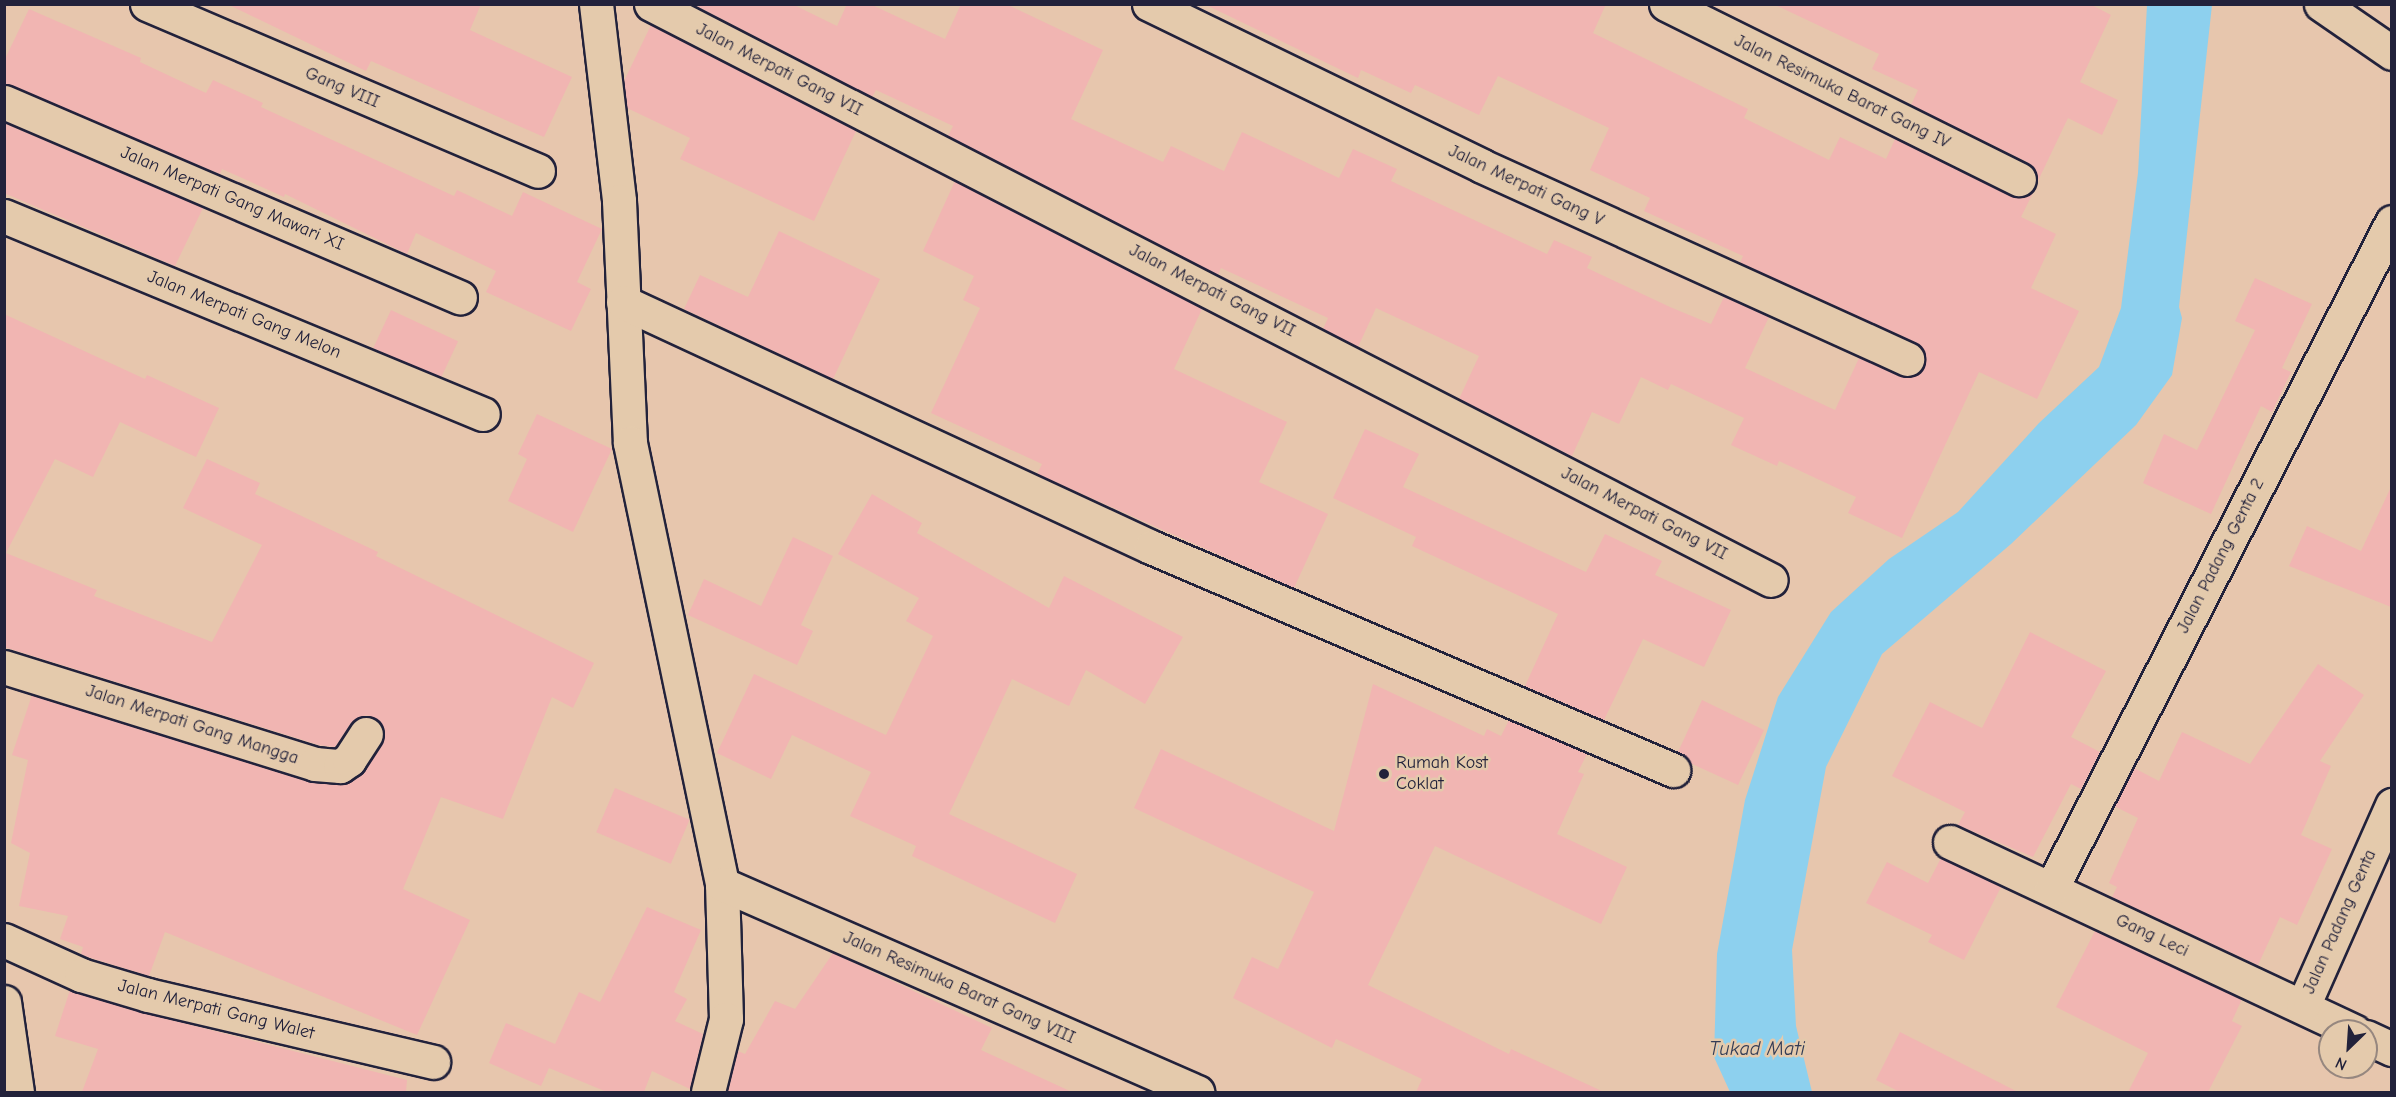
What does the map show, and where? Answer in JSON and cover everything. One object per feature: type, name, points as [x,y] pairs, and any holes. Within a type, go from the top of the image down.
[{"type":"street","name":"Gang VIII","points":[[147,4],[538,171]]},
{"type":"street","points":[[596,4],[619,201],[630,443],[722,884],[726,1019],[708,1092]]},
{"type":"street","name":"Jalan Merpati Gang VII","points":[[651,4],[1771,580]]},
{"type":"street","name":"Jalan Merpati Gang V","points":[[1149,4],[1482,166],[1907,359]]},
{"type":"street","name":"Jalan Resimuka Barat Gang IV","points":[[1666,4],[2019,179]]},
{"type":"street","points":[[2321,4],[2391,53]]},
{"type":"street","name":"Jalan Merpati Gang Mawari XI","points":[[4,102],[460,297]]},
{"type":"street","name":"Jalan Merpati Gang Melon","points":[[4,216],[483,414]]},
{"type":"street","name":"Jalan Padang Genta 2","points":[[2050,890],[2391,222]]},
{"type":"street","points":[[622,302],[1151,547],[1673,770]]},
{"type":"street","name":"Jalan Merpati Gang Mangga","points":[[4,667],[315,764],[340,766],[366,734]]},
{"type":"street","name":"Jalan Padang Genta","points":[[2303,1006],[2391,805]]},
{"type":"street","name":"Gang Leci","points":[[1950,842],[2330,1019]]},
{"type":"street","name":"Jalan Resimuka Barat Gang VIII","points":[[722,884],[1197,1092]]},
{"type":"street","name":"Jalan Merpati Gang Walet","points":[[4,940],[81,975],[148,995],[433,1062]]},
{"type":"street","points":[[4,1002],[18,1092]]},
{"type":"water","name":"Tukad Mati","points":[[2147,5],[2212,5],[2179,307],[2182,318],[2172,375],[2136,425],[2011,544],[1882,654],[1826,767],[1792,950],[1796,1026],[1812,1092],[1730,1092],[1714,1057],[1717,954],[1745,800],[1778,697],[1831,612],[1889,559],[1958,512],[2039,423],[2099,367],[2121,308],[2138,173]]},
{"type":"building","points":[[227,4],[481,4],[470,30],[572,77],[544,137],[371,61],[366,71]]},
{"type":"building","points":[[693,4],[792,4],[837,26],[847,4],[870,4],[945,39],[961,4],[1006,4],[1103,50],[1071,119],[1163,162],[1171,146],[1224,171],[1242,132],[1339,178],[1353,149],[1397,169],[1391,181],[1547,254],[1554,240],[1592,257],[1587,268],[1711,324],[1724,297],[1769,317],[1745,368],[1835,410],[1859,358],[1900,376],[1918,374],[1926,357],[1915,342],[1740,263],[1743,256],[1644,211],[1650,198],[1590,170],[1609,128],[1498,76],[1479,115],[1415,85],[1411,93],[1361,70],[1358,78],[1204,4],[1606,4],[1593,33],[1748,109],[1744,118],[1829,160],[1840,137],[1886,159],[1895,139],[2011,196],[2021,198],[2035,189],[2021,217],[2056,234],[2031,288],[2079,311],[2037,399],[1979,372],[1902,538],[1848,513],[1856,497],[1779,461],[1777,466],[1731,445],[1744,418],[1671,384],[1668,390],[1641,377],[1619,424],[1592,412],[1572,456],[1459,399],[1479,356],[1376,308],[1358,347],[1323,329],[1328,318],[1221,268],[1218,275],[948,136],[953,126],[876,90],[872,97]]},
{"type":"building","points":[[1773,4],[2090,4],[2111,15],[2080,82],[2118,100],[2102,135],[2068,118],[2036,185],[2035,169],[2027,162],[1911,105],[1918,90],[1872,69],[1879,54]]},
{"type":"building","points":[[29,9],[141,58],[140,62],[206,93],[213,80],[263,103],[261,107],[454,196],[457,190],[512,216],[523,192],[602,229],[577,282],[591,289],[571,331],[486,292],[496,271],[416,233],[407,254],[285,194],[284,197],[222,169],[220,174],[4,84],[4,61]]},
{"type":"building","points":[[651,25],[856,131],[814,221],[680,159],[690,138],[627,108],[624,81]]},
{"type":"building","points":[[4,123],[203,208],[175,266],[4,193]]},
{"type":"building","points":[[955,181],[1202,309],[1174,369],[1287,422],[1259,482],[1328,514],[1294,588],[1037,474],[1042,464],[931,413],[980,308],[963,300],[974,276],[923,251]]},
{"type":"building","points":[[779,231],[880,279],[833,379],[684,309],[700,275],[748,297]]},
{"type":"building","points":[[2255,278],[2312,304],[2282,368],[2291,372],[2272,412],[2261,406],[2211,514],[2143,483],[2164,434],[2197,450],[2255,330],[2235,321]]},
{"type":"building","points":[[391,310],[458,341],[440,379],[373,348]]},
{"type":"building","points":[[4,314],[145,379],[147,375],[219,408],[196,457],[120,422],[93,477],[55,459],[6,553],[97,590],[94,596],[212,642],[262,545],[183,508],[207,459],[260,483],[255,494],[378,552],[376,556],[594,663],[573,708],[552,697],[503,819],[441,797],[403,889],[470,920],[417,1035],[165,932],[149,976],[88,957],[81,954],[83,947],[60,939],[68,916],[19,906],[30,853],[11,843],[28,760],[12,755],[32,695],[314,783],[339,785],[359,776],[385,734],[377,719],[366,715],[351,723],[335,747],[319,745],[4,647]]},
{"type":"building","points":[[537,414],[612,449],[573,532],[508,501],[527,459],[518,454]]},
{"type":"building","points":[[1365,429],[1419,454],[1403,487],[1586,572],[1605,534],[1662,561],[1655,575],[1731,610],[1704,667],[1643,639],[1604,720],[1525,686],[1558,614],[1412,546],[1416,537],[1333,498]]},
{"type":"building","points":[[2391,487],[2391,607],[2289,566],[2307,526],[2361,551]]},
{"type":"building","points":[[872,494],[922,523],[917,533],[1049,608],[1064,576],[1183,637],[1145,704],[1086,670],[1069,706],[1012,679],[949,814],[1077,874],[1055,923],[912,856],[916,846],[850,816],[871,772],[792,735],[771,779],[717,753],[754,674],[886,735],[933,636],[906,621],[919,598],[838,554]]},
{"type":"building","points":[[793,537],[833,556],[801,625],[813,631],[797,665],[688,615],[704,579],[761,606]]},
{"type":"building","points":[[2030,632],[2106,671],[2071,737],[2100,752],[2081,789],[2071,784],[2033,857],[1958,825],[1965,812],[1892,776],[1930,702],[1982,728]]},
{"type":"building","points":[[2318,664],[2364,695],[2320,761],[2331,766],[2301,835],[2332,849],[2297,925],[2280,917],[2258,965],[2112,897],[2117,887],[2109,883],[2138,818],[2114,806],[2134,768],[2159,781],[2182,732],[2250,764]]},
{"type":"building","points":[[1373,684],[1484,736],[1487,729],[1501,736],[1509,720],[1587,754],[1578,772],[1584,774],[1557,834],[1627,867],[1601,924],[1435,846],[1368,985],[1509,1054],[1511,1049],[1604,1092],[1416,1092],[1422,1079],[1336,1039],[1332,1048],[1233,998],[1252,957],[1278,969],[1314,892],[1134,808],[1161,749],[1334,831]]},
{"type":"building","points":[[1702,700],[1764,730],[1738,785],[1690,763],[1678,752]]},
{"type":"building","points":[[615,788],[690,820],[671,864],[596,832]]},
{"type":"building","points":[[1941,858],[2001,887],[1964,960],[1928,942],[1932,935],[1866,903],[1887,862],[1928,883]]},
{"type":"building","points":[[647,907],[701,930],[674,992],[687,999],[675,1021],[703,1034],[690,1089],[652,1071],[644,1092],[607,1092],[549,1068],[541,1086],[489,1063],[506,1023],[555,1044],[579,992],[600,1002]]},
{"type":"building","points":[[2095,931],[2242,999],[2232,1021],[2242,1026],[2208,1092],[2128,1092],[2148,1053],[2056,1007]]},
{"type":"building","points":[[833,953],[992,1028],[981,1050],[1072,1092],[727,1092],[738,1051],[745,1054],[775,1001],[795,1009]]},
{"type":"building","points":[[70,990],[144,1013],[407,1080],[406,1092],[82,1092],[98,1049],[55,1036]]},
{"type":"building","points":[[1900,1032],[2018,1092],[1900,1092],[1876,1080]]},
{"type":"place","name":"Rumah Kost Coklat","points":[[1384,774]]}]
